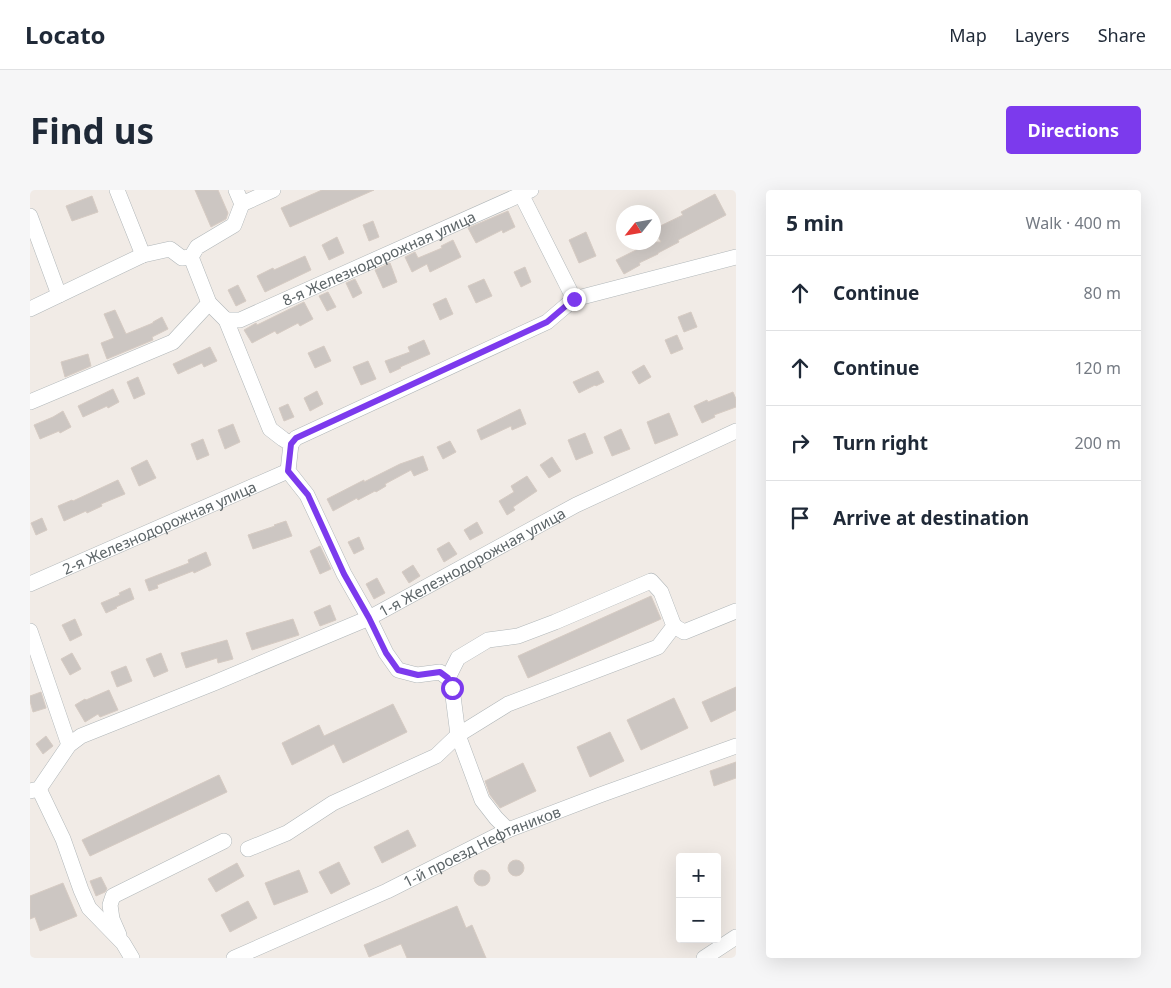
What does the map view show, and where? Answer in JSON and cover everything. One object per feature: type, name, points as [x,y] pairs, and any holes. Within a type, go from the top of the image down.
[{"type":"street","points":[[116,190],[143,255]]},
{"type":"street","points":[[30,310],[143,255],[170,249],[182,258],[190,257],[197,248],[234,225],[239,197],[273,190]]},
{"type":"street","points":[[520,193],[574,299]]},
{"type":"street","name":"8-я Железнодорожная улица","points":[[226,320],[240,320],[520,193]]},
{"type":"street","points":[[30,216],[59,296]]},
{"type":"street","points":[[508,830],[482,800],[458,735],[452,688],[448,678],[440,672],[418,675],[398,670],[386,653],[344,574],[308,495],[288,471],[291,444],[296,438],[547,322],[574,299],[736,256]]},
{"type":"street","points":[[190,257],[209,303],[226,320],[270,429],[291,444]]},
{"type":"street","points":[[30,402],[173,342],[209,303]]},
{"type":"street","name":"1-я Железнодорожная улица","points":[[35,790],[69,745],[81,736],[369,618],[576,505],[736,431]]},
{"type":"street","name":"2-я Железнодорожная улица","points":[[30,584],[288,471]]},
{"type":"street","points":[[448,678],[458,658],[488,640],[518,636],[651,581],[661,592],[674,626],[684,632],[736,611]]},
{"type":"street","points":[[248,849],[287,833],[333,803],[436,756],[458,735],[508,704],[658,647],[674,626]]},
{"type":"street","points":[[30,631],[69,745]]},
{"type":"street","name":"1-й проезд Нефтяников","points":[[234,958],[388,891],[508,830],[600,794],[736,746]]},
{"type":"street","points":[[35,790],[63,839],[81,890],[90,908],[123,943]]},
{"type":"street","points":[[90,908],[224,841]]},
{"type":"street","points":[[113,896],[110,904],[112,919],[132,958]]},
{"type":"street","points":[[704,958],[736,937]]},
{"type":"building","points":[[195,190],[218,190],[228,213],[226,219],[211,227]]},
{"type":"building","points":[[322,190],[374,190],[290,227],[281,208]]},
{"type":"building","points":[[715,194],[726,215],[678,240],[679,242],[639,263],[640,265],[624,274],[616,260],[636,250],[661,250],[661,226],[683,215],[681,212]]},
{"type":"building","points":[[92,196],[98,212],[72,221],[66,206]]},
{"type":"building","points":[[508,211],[515,227],[503,233],[502,230],[476,243],[468,228]]},
{"type":"building","points":[[373,221],[379,237],[369,241],[363,225]]},
{"type":"building","points":[[586,232],[596,256],[579,263],[569,240]]},
{"type":"building","points":[[337,237],[344,253],[329,260],[322,245]]},
{"type":"building","points":[[453,240],[461,257],[430,272],[427,264],[412,272],[405,257],[415,252],[418,258],[442,248],[441,246]]},
{"type":"building","points":[[305,256],[311,270],[265,292],[257,276]]},
{"type":"building","points":[[390,263],[397,282],[383,288],[375,270]]},
{"type":"building","points":[[525,267],[531,282],[521,287],[514,272]]},
{"type":"building","points":[[355,279],[362,293],[353,298],[346,283]]},
{"type":"building","points":[[484,279],[492,296],[476,303],[468,286]]},
{"type":"building","points":[[238,285],[246,301],[236,306],[228,290]]},
{"type":"building","points":[[328,292],[336,307],[327,311],[319,296]]},
{"type":"building","points":[[446,298],[453,314],[440,320],[433,304]]},
{"type":"building","points":[[304,302],[313,319],[300,326],[298,323],[277,334],[275,331],[252,343],[244,330]]},
{"type":"building","points":[[115,310],[126,334],[153,323],[162,317],[168,329],[152,337],[153,340],[107,359],[101,343],[114,338],[104,314]]},
{"type":"building","points":[[691,312],[697,327],[684,332],[678,317]]},
{"type":"building","points":[[677,335],[683,349],[671,354],[665,340]]},
{"type":"building","points":[[424,340],[430,354],[390,373],[385,361],[410,352],[408,347]]},
{"type":"building","points":[[324,346],[331,361],[315,368],[308,353]]},
{"type":"building","points":[[210,347],[217,361],[204,367],[202,363],[178,374],[173,364]]},
{"type":"building","points":[[88,354],[91,366],[65,377],[61,362]]},
{"type":"building","points":[[368,361],[376,379],[361,385],[353,367]]},
{"type":"building","points":[[644,365],[651,377],[639,384],[632,372]]},
{"type":"building","points":[[598,371],[604,382],[579,393],[573,382]]},
{"type":"building","points":[[138,377],[145,394],[134,399],[127,382]]},
{"type":"building","points":[[113,389],[119,402],[83,417],[78,406]]},
{"type":"building","points":[[317,391],[323,404],[310,411],[304,398]]},
{"type":"building","points":[[733,392],[736,399],[736,407],[714,415],[715,417],[702,423],[694,406]]},
{"type":"building","points":[[288,404],[294,417],[284,421],[279,408]]},
{"type":"building","points":[[520,409],[526,424],[512,430],[511,426],[481,440],[477,430]]},
{"type":"building","points":[[63,411],[71,427],[60,433],[59,431],[40,439],[34,425]]},
{"type":"building","points":[[669,413],[678,435],[655,444],[647,422]]},
{"type":"building","points":[[233,424],[240,442],[225,449],[218,430]]},
{"type":"building","points":[[621,429],[630,449],[612,456],[604,437]]},
{"type":"building","points":[[585,433],[593,453],[576,460],[568,440]]},
{"type":"building","points":[[203,439],[209,455],[197,460],[191,444]]},
{"type":"building","points":[[450,441],[456,452],[443,459],[437,447]]},
{"type":"building","points":[[423,456],[428,470],[414,476],[411,470],[385,484],[386,486],[376,492],[358,500],[357,498],[333,511],[327,499],[364,480],[364,482],[400,464]]},
{"type":"building","points":[[552,457],[561,471],[549,478],[540,465]]},
{"type":"building","points":[[147,460],[156,478],[139,486],[131,468]]},
{"type":"building","points":[[527,476],[537,491],[513,507],[515,510],[507,515],[499,501],[514,492],[511,486]]},
{"type":"building","points":[[118,480],[125,494],[101,504],[102,506],[87,513],[86,511],[64,521],[58,506]]},
{"type":"building","points":[[42,518],[47,530],[36,535],[31,523]]},
{"type":"building","points":[[286,521],[292,536],[253,549],[248,535]]},
{"type":"building","points":[[477,522],[483,533],[470,540],[464,530]]},
{"type":"building","points":[[359,537],[364,549],[354,554],[348,542]]},
{"type":"building","points":[[449,542],[457,554],[444,562],[437,549]]},
{"type":"building","points":[[320,546],[331,569],[320,574],[310,551]]},
{"type":"building","points":[[206,552],[211,565],[194,573],[193,571],[157,585],[158,588],[149,591],[145,580],[189,563],[188,560]]},
{"type":"building","points":[[413,565],[420,576],[409,583],[402,572]]},
{"type":"building","points":[[377,578],[385,593],[374,599],[366,584]]},
{"type":"building","points":[[130,588],[134,599],[106,613],[101,603],[120,595],[119,593]]},
{"type":"building","points":[[651,596],[661,619],[528,678],[518,656]]},
{"type":"building","points":[[330,605],[336,620],[320,626],[314,612]]},
{"type":"building","points":[[75,619],[82,635],[70,641],[62,625]]},
{"type":"building","points":[[293,619],[299,635],[252,650],[246,633]]},
{"type":"building","points":[[227,640],[233,659],[218,663],[217,658],[186,668],[181,653]]},
{"type":"building","points":[[72,653],[81,669],[70,675],[61,659]]},
{"type":"building","points":[[161,653],[168,671],[154,677],[146,659]]},
{"type":"building","points":[[126,666],[132,681],[117,687],[111,672]]},
{"type":"building","points":[[736,687],[736,710],[711,722],[702,702]]},
{"type":"building","points":[[109,690],[118,710],[100,717],[98,714],[85,722],[75,705]]},
{"type":"building","points":[[41,692],[46,708],[33,712],[30,696]]},
{"type":"building","points":[[674,698],[688,728],[641,750],[627,720]]},
{"type":"building","points":[[393,704],[407,732],[343,763],[334,744],[292,765],[282,743],[319,725],[324,736]]},
{"type":"building","points":[[610,732],[624,761],[590,777],[577,747]]},
{"type":"building","points":[[46,736],[53,746],[43,754],[36,744]]},
{"type":"building","points":[[736,762],[736,778],[714,786],[710,771]]},
{"type":"building","points":[[523,763],[536,791],[500,808],[490,795],[485,781]]},
{"type":"building","points":[[219,775],[227,792],[90,856],[82,840]]},
{"type":"building","points":[[408,830],[416,846],[382,863],[374,847]]},
{"type":"building","points":[[516,860],[522,862],[524,868],[522,874],[516,876],[510,874],[508,868],[510,862]]},
{"type":"building","points":[[339,862],[350,884],[331,894],[319,872]]},
{"type":"building","points":[[237,863],[244,876],[216,892],[208,879]]},
{"type":"building","points":[[299,870],[308,892],[274,905],[265,883]]},
{"type":"building","points":[[482,870],[488,872],[490,878],[488,884],[482,886],[476,884],[474,878],[476,872]]},
{"type":"building","points":[[101,877],[107,889],[96,896],[90,881]]},
{"type":"building","points":[[63,883],[77,916],[40,931],[35,917],[30,919],[30,896]]},
{"type":"building","points":[[248,901],[257,918],[230,932],[221,915]]},
{"type":"building","points":[[457,906],[466,928],[472,925],[486,958],[407,958],[401,944],[369,957],[364,945]]},
{"type":"route","points":[[452,688],[448,678],[440,672],[418,675],[398,670],[386,653],[344,574],[308,495],[288,471],[291,444],[296,438],[547,322],[574,299]]}]
